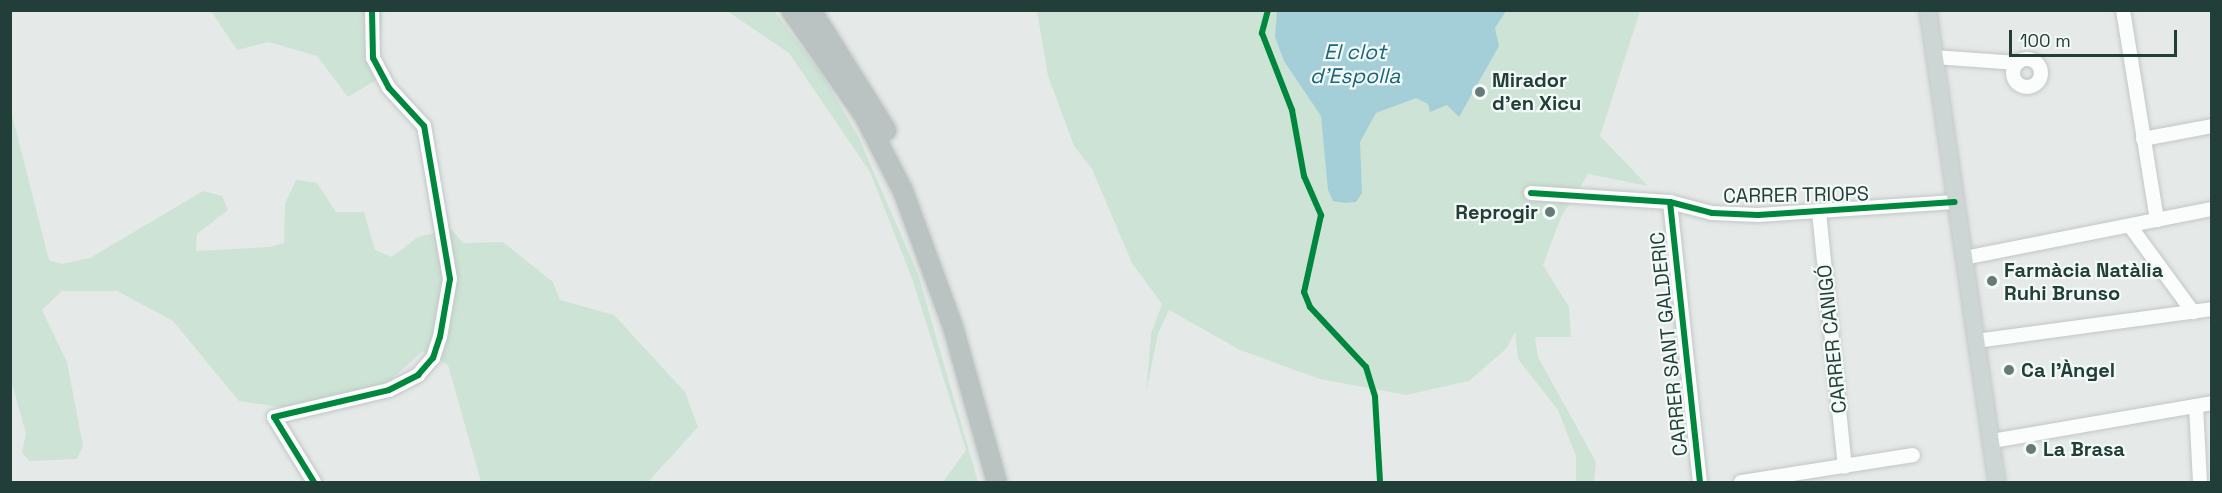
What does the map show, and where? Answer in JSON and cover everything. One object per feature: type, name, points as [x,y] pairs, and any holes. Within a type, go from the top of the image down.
[{"type":"highway","points":[[792,10],[866,117],[903,191],[952,327],[997,483]]},
{"type":"highway","points":[[811,10],[873,103],[928,219],[1009,483]]},
{"type":"main road","points":[[1928,10],[1997,483]]},
{"type":"street","points":[[314,483],[274,417],[389,390],[418,375],[433,358],[440,337],[450,279],[424,126],[390,88],[373,58],[372,10]]},
{"type":"street","points":[[2122,10],[2157,220]]},
{"type":"street","points":[[1934,57],[2018,63]]},
{"type":"street","points":[[2143,140],[2211,126]]},
{"type":"street","name":"CARRER TRIOPS","points":[[1531,193],[1670,202],[1731,214],[1820,212],[1955,202]]},
{"type":"street","name":"CARRER SANT GALDERIC","points":[[1670,202],[1700,483]]},
{"type":"street","points":[[1964,258],[2211,209]]},
{"type":"street","name":"CARRER CANIGÓ","points":[[1820,212],[1845,467]]},
{"type":"street","points":[[2130,226],[2193,312]]},
{"type":"street","points":[[1976,341],[2211,309]]},
{"type":"street","points":[[1992,441],[2211,403]]},
{"type":"street","points":[[2196,406],[2200,483]]},
{"type":"street","points":[[1741,483],[1913,455]]},
{"type":"green space","points":[[211,11],[383,11],[378,79],[348,97],[317,56],[269,42],[237,50]]},
{"type":"green space","points":[[727,11],[774,11],[821,73],[858,136],[918,274],[978,482],[943,482],[966,450],[913,281],[870,172],[789,53]]},
{"type":"green space","points":[[1037,11],[1640,11],[1600,136],[1648,186],[1588,174],[1561,217],[1543,265],[1569,307],[1571,337],[1535,337],[1538,357],[1596,462],[1594,482],[1576,482],[1576,456],[1558,410],[1518,359],[1515,332],[1507,348],[1469,381],[1406,395],[1320,379],[1240,350],[1169,310],[1158,334],[1146,393],[1151,334],[1162,304],[1132,263],[1092,169],[1074,146],[1048,76]]},
{"type":"green space","points":[[10,107],[49,260],[62,264],[90,258],[203,191],[222,196],[228,210],[197,234],[196,251],[270,247],[284,243],[285,204],[296,180],[317,183],[336,212],[364,212],[375,250],[392,257],[418,237],[451,229],[463,243],[503,242],[553,282],[560,300],[614,315],[685,392],[698,427],[648,482],[481,482],[448,365],[423,351],[388,382],[361,391],[288,408],[239,401],[173,321],[117,291],[62,291],[42,310],[67,362],[83,446],[77,459],[29,461],[22,452],[26,434],[11,380]]},
{"type":"water","name":"El clot d'Espolla","points":[[1277,10],[1506,11],[1495,28],[1499,46],[1459,117],[1447,105],[1430,112],[1428,104],[1416,98],[1376,113],[1360,142],[1362,193],[1356,202],[1345,203],[1333,201],[1328,190],[1321,116],[1284,61],[1275,37]]},
{"type":"cycle path","points":[[314,482],[274,417],[389,390],[418,375],[433,358],[440,337],[450,279],[424,126],[389,88],[373,58],[372,10]]},
{"type":"cycle path","points":[[1268,10],[1262,33],[1292,110],[1304,176],[1321,215],[1304,292],[1310,307],[1366,367],[1375,397],[1380,482]]},
{"type":"cycle path","points":[[1531,193],[1670,202],[1712,213],[1758,215],[1955,202]]},
{"type":"cycle path","points":[[1670,202],[1700,482]]},
{"type":"place","name":"Mirador d'en Xicu","points":[[1480,92]]},
{"type":"place","name":"Reprogir","points":[[1550,212]]},
{"type":"place","name":"Farmàcia Natàlia Ruhi Brunso","points":[[1992,281]]},
{"type":"place","name":"Ca l'Àngel","points":[[2009,370]]},
{"type":"place","name":"La Brasa","points":[[2031,449]]}]
